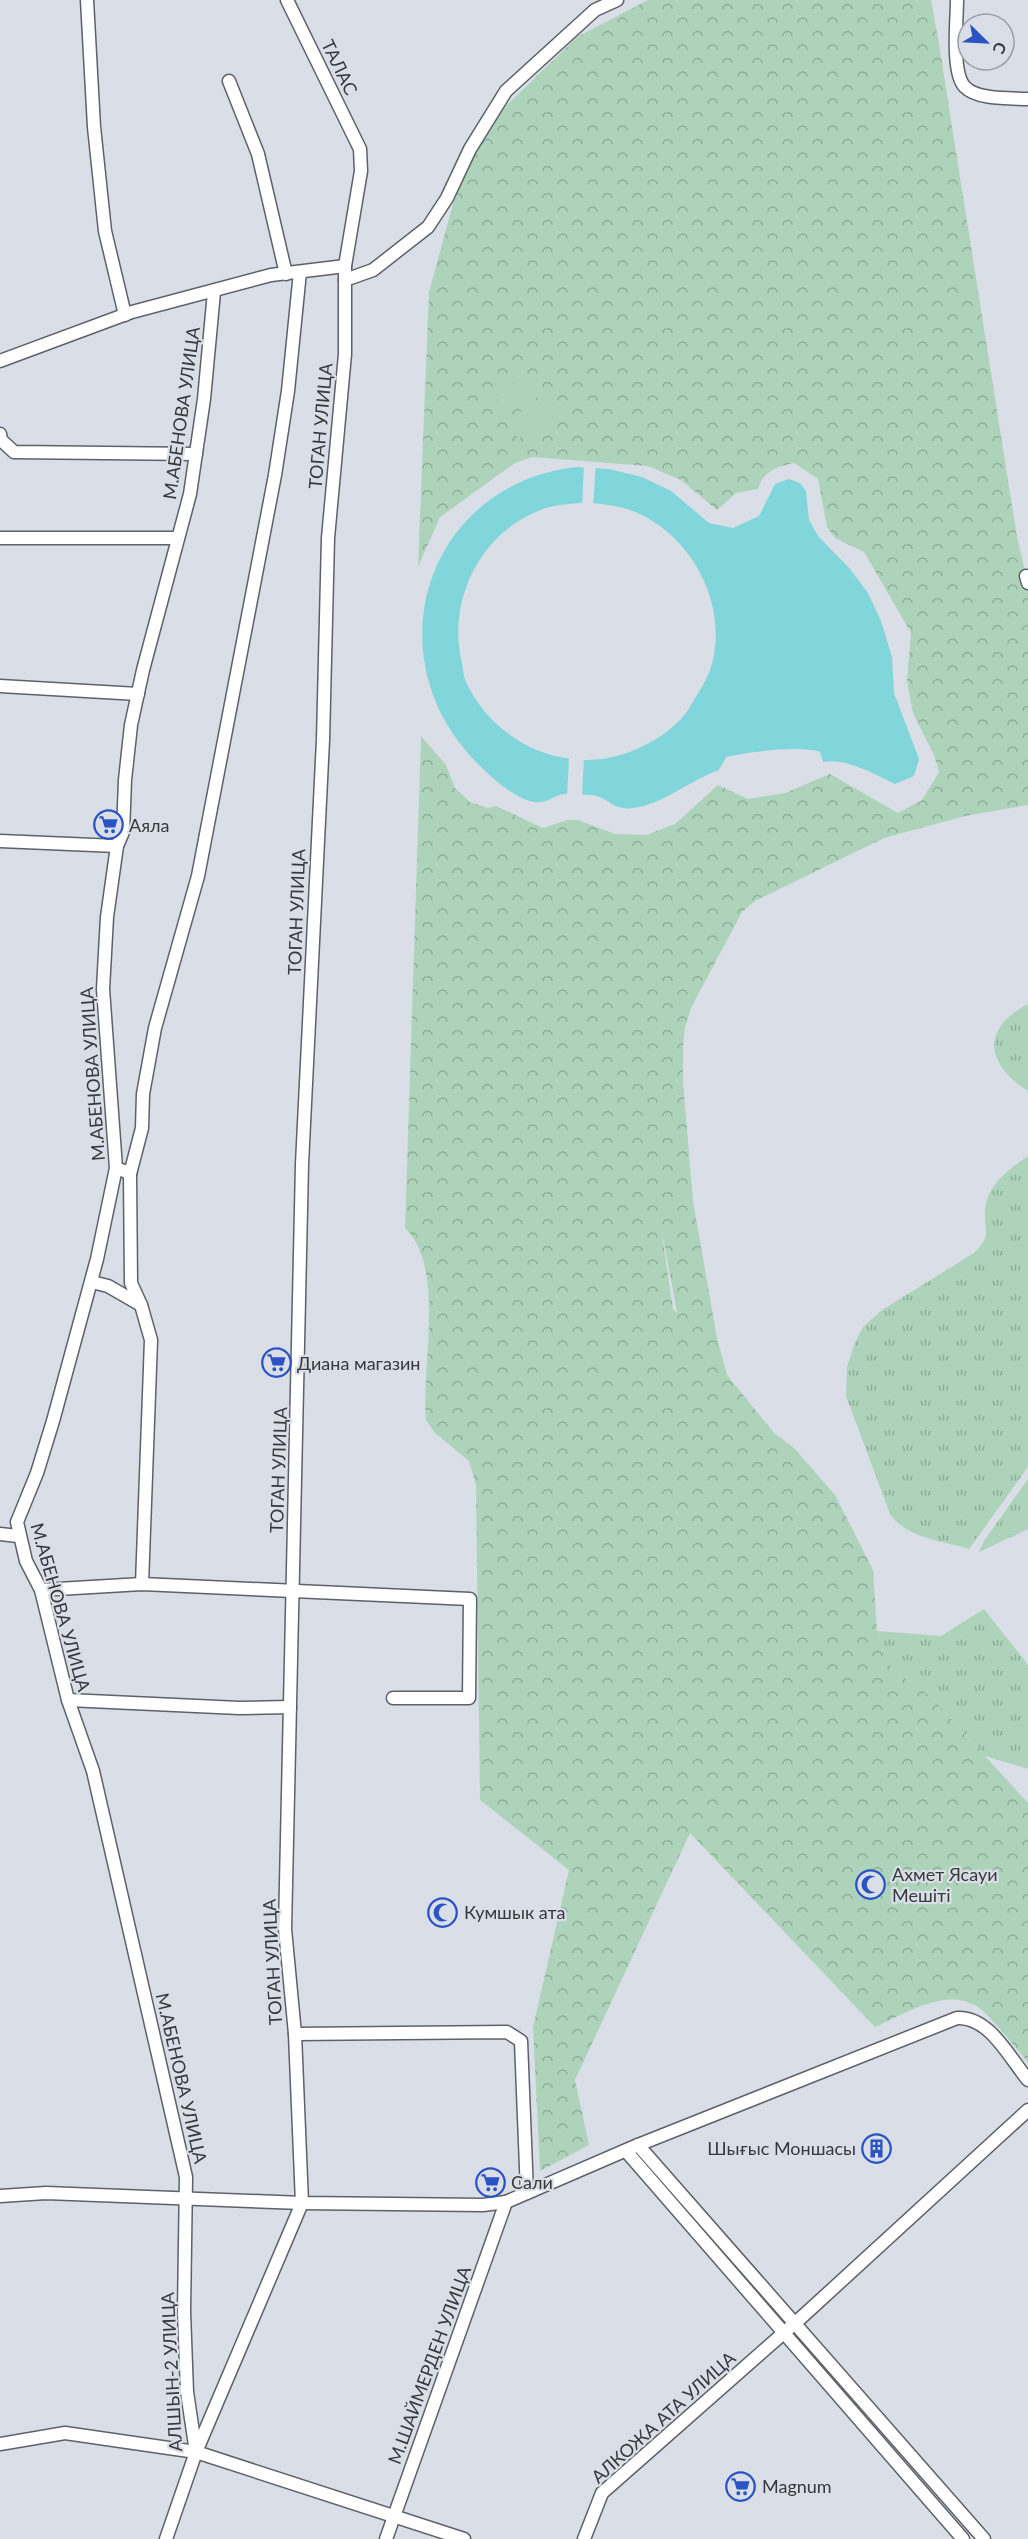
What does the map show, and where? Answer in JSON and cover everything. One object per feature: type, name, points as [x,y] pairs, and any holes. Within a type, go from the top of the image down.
[{"type":"street","points":[[87,0],[94,127],[105,231],[124,315]]},
{"type":"street","name":"ТАЛАС","points":[[287,0],[360,149]]},
{"type":"street","points":[[345,280],[373,270],[428,226],[447,198],[470,149],[506,91],[595,10],[617,0]]},
{"type":"street","points":[[957,0],[957,75],[965,88],[980,94],[1028,99]]},
{"type":"street","points":[[229,81],[258,154],[286,274]]},
{"type":"street","name":"ТОГАН УЛИЦА","points":[[360,149],[361,171],[345,267],[345,354],[328,538],[323,740],[302,1164],[285,1929],[294,2034],[507,2032],[521,2041],[527,2193]]},
{"type":"street","name":"М.АБЕНОВА УЛИЦА","points":[[1,358],[124,315],[271,275],[345,267]]},
{"type":"street","name":"ТОГАН УЛИЦА","points":[[142,1584],[151,1340],[141,1305],[131,1283],[130,1174],[142,1128],[143,1094],[154,1028],[198,876],[271,499],[288,391],[300,272]]},
{"type":"street","name":"М.АБЕНОВА УЛИЦА","points":[[186,2199],[186,2177],[93,1771],[69,1700],[41,1590],[26,1561],[18,1536],[17,1522],[37,1473],[92,1282],[116,1168],[103,989],[107,917],[117,846],[123,832],[125,780],[138,694],[190,494],[214,292]]},
{"type":"street","points":[[0,439],[14,452],[196,454]]},
{"type":"street","points":[[0,538],[178,537]]},
{"type":"street","points":[[0,686],[138,694]]},
{"type":"street","points":[[0,840],[117,846]]},
{"type":"street","points":[[116,1168],[130,1174]]},
{"type":"street","points":[[92,1282],[108,1286],[141,1305]]},
{"type":"street","points":[[0,1534],[18,1536]]},
{"type":"street","points":[[41,1590],[142,1584],[470,1599],[469,1698],[393,1698]]},
{"type":"street","points":[[69,1700],[238,1708],[290,1707]]},
{"type":"street","points":[[0,2196],[46,2193],[302,2203],[483,2205],[506,2202],[638,2145],[957,2018],[969,2017],[983,2024],[1028,2080]]},
{"type":"street","points":[[196,2452],[302,2203],[294,2034]]},
{"type":"street","name":"АЛКОЖА АТА УЛИЦА","points":[[584,2539],[602,2493],[784,2334],[1028,2110]]},
{"type":"street","points":[[638,2145],[984,2539]]},
{"type":"street","points":[[626,2151],[963,2539]]},
{"type":"street","name":"АЛШЫН-2 УЛИЦА","points":[[166,2539],[196,2452],[187,2401],[184,2312],[186,2199]]},
{"type":"street","name":"М.ШАЙМЕРДЕН УЛИЦА","points":[[386,2539],[506,2202]]},
{"type":"street","points":[[0,2444],[65,2433],[196,2452],[464,2539]]},
{"type":"green space","points":[[648,0],[931,0],[1017,537],[1028,583],[1028,805],[965,816],[884,838],[755,901],[742,912],[691,1008],[685,1027],[683,1082],[693,1201],[717,1338],[727,1375],[775,1434],[794,1448],[835,1495],[873,1570],[877,1631],[892,1669],[931,1697],[1028,1803],[1028,2062],[987,2015],[975,2005],[963,2001],[950,1999],[937,2001],[875,2027],[690,1833],[575,2080],[589,2145],[540,2171],[533,2027],[569,1870],[480,1800],[476,1485],[469,1461],[435,1433],[426,1420],[428,1292],[425,1267],[417,1245],[405,1228],[421,736],[446,765],[455,788],[470,802],[488,808],[496,806],[543,828],[567,820],[578,820],[615,834],[646,835],[675,824],[718,785],[748,799],[785,793],[830,774],[898,813],[922,800],[939,772],[934,755],[913,713],[907,681],[911,633],[864,552],[835,538],[827,527],[818,479],[794,463],[771,471],[763,478],[758,489],[736,493],[717,510],[681,480],[648,466],[532,457],[515,463],[440,517],[418,567],[429,292],[453,204],[486,128],[577,37]],"holes":[[[661,1227],[677,1312],[673,1309]]]},
{"type":"green space","points":[[533,373],[545,393],[506,415],[495,394]]},
{"type":"green space","points":[[545,397],[557,418],[518,439],[507,419]]},
{"type":"green space","points":[[1028,1004],[1028,1091],[1004,1070],[997,1059],[994,1047],[1002,1024],[1012,1014]]},
{"type":"green space","points":[[1028,1156],[1028,1467],[969,1549],[915,1534],[897,1522],[890,1514],[846,1396],[847,1367],[855,1342],[864,1326],[882,1310],[974,1253],[980,1247],[986,1233],[987,1201],[994,1185]]},
{"type":"green space","points":[[1028,1479],[1028,1529],[979,1552],[984,1541]]},
{"type":"green space","points":[[984,1609],[1028,1665],[1028,1769],[985,1756],[931,1697],[892,1670],[877,1631],[941,1636]]},
{"type":"water","points":[[576,467],[609,469],[642,477],[671,491],[709,523],[733,528],[759,516],[775,484],[789,479],[800,483],[806,491],[809,520],[818,536],[850,569],[868,593],[881,621],[892,657],[894,693],[919,759],[914,776],[895,784],[851,765],[832,761],[823,762],[820,752],[787,749],[726,757],[719,770],[655,802],[633,808],[620,807],[597,796],[574,794],[564,794],[542,802],[534,802],[504,787],[478,764],[446,722],[427,676],[422,629],[430,583],[450,541],[482,506],[524,481]],"holes":[[[586,502],[627,509],[650,519],[670,534],[687,553],[701,574],[710,598],[715,623],[715,648],[705,681],[686,713],[673,727],[632,751],[607,758],[583,760],[559,757],[535,750],[514,738],[495,723],[479,704],[466,682],[458,635],[460,612],[466,589],[475,568],[488,548],[504,532],[524,518],[546,508]]]},
{"type":"pier","points":[[584,464],[596,465],[593,506],[582,506]]},
{"type":"pier","points":[[584,757],[582,798],[567,797],[569,758]]},
{"type":"place","name":"Аяла","points":[[108,825]]},
{"type":"place","name":"Диана магазин","points":[[276,1363]]},
{"type":"place","name":"Ахмет Ясауи Мешіті","points":[[871,1884]]},
{"type":"place","name":"Кумшык ата","points":[[443,1912]]},
{"type":"place","name":"Шығыс Моншасы","points":[[877,2148]]},
{"type":"place","name":"Сали","points":[[490,2182]]},
{"type":"place","name":"Magnum","points":[[741,2486]]}]
